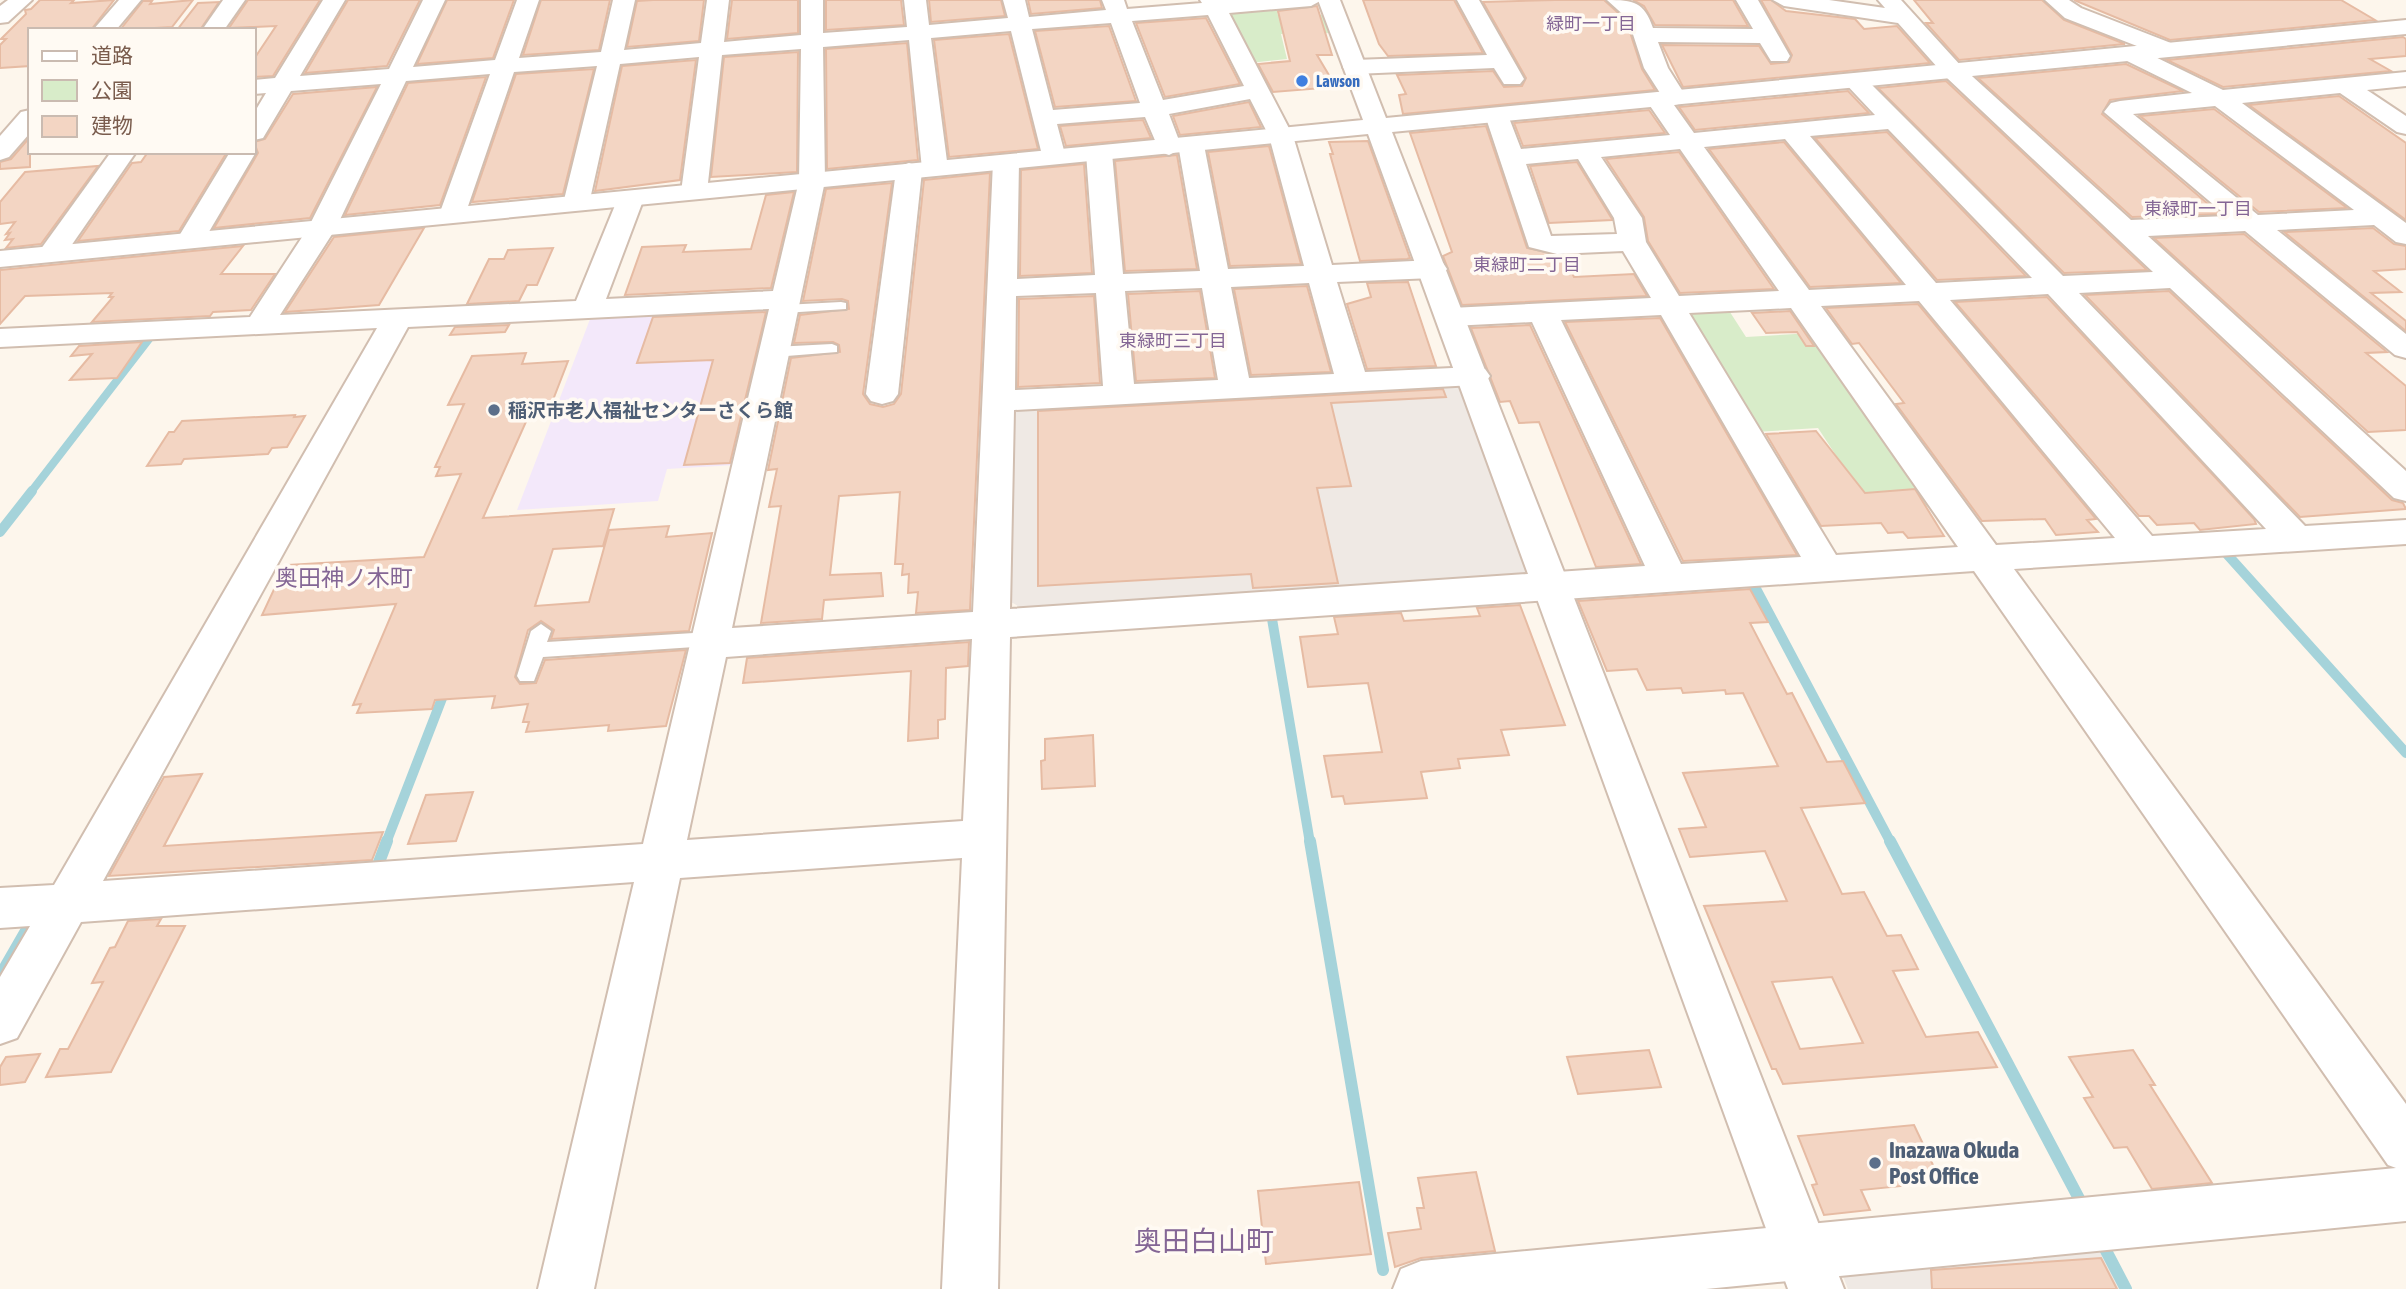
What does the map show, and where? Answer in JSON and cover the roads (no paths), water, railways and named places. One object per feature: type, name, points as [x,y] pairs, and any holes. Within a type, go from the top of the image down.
[{"type":"street","points":[[0,17],[20,0]]},
{"type":"street","points":[[106,28],[130,0]]},
{"type":"street","points":[[214,28],[234,0]]},
{"type":"street","points":[[256,130],[334,0]]},
{"type":"street","points":[[259,325],[322,228],[434,0]]},
{"type":"street","points":[[452,215],[528,0]]},
{"type":"street","points":[[576,204],[624,0]]},
{"type":"street","points":[[694,192],[718,0]]},
{"type":"street","points":[[566,1289],[812,181],[811,0]]},
{"type":"street","points":[[882,394],[922,170],[919,32],[915,0]]},
{"type":"street","points":[[1014,0],[1053,158]]},
{"type":"street","points":[[256,87],[1020,24],[1116,8],[1311,0]]},
{"type":"street","points":[[1329,0],[1553,585],[1809,1271]]},
{"type":"street","points":[[1355,66],[1507,70],[1468,0]]},
{"type":"street","points":[[1618,0],[1638,16],[1666,99],[1686,141],[2406,1147]]},
{"type":"street","points":[[1747,0],[1781,58]]},
{"type":"street","points":[[1784,0],[1897,9],[1954,72],[2406,490]]},
{"type":"street","points":[[2056,0],[2073,13],[2169,50]]},
{"type":"street","points":[[1213,4],[1281,136],[1352,382]]},
{"type":"street","points":[[1116,8],[1155,108],[1180,146],[1215,278],[1235,388]]},
{"type":"street","points":[[0,259],[2406,27]]},
{"type":"street","points":[[1644,35],[1768,36]]},
{"type":"street","points":[[2131,54],[2220,98],[2406,236]]},
{"type":"street","points":[[2406,79],[2120,108],[2116,112],[2406,349]]},
{"type":"street","points":[[1854,81],[2056,286],[2296,538]]},
{"type":"street","points":[[2344,85],[2406,127]]},
{"type":"street","points":[[1043,118],[1155,108],[1258,91]]},
{"type":"street","points":[[0,152],[23,110]]},
{"type":"street","points":[[1497,116],[1539,241],[1557,246],[1632,242]]},
{"type":"street","points":[[1511,158],[1893,121]]},
{"type":"street","points":[[1792,131],[2143,548]]},
{"type":"street","points":[[1586,151],[1628,218],[1632,242],[1826,568]]},
{"type":"street","points":[[1099,153],[1119,394]]},
{"type":"street","points":[[51,253],[123,154]]},
{"type":"street","points":[[190,241],[242,154]]},
{"type":"street","points":[[971,1289],[1006,162]]},
{"type":"street","points":[[587,309],[631,198]]},
{"type":"street","points":[[2124,229],[2381,218]]},
{"type":"street","points":[[1002,288],[1433,268]]},
{"type":"street","points":[[1451,317],[2178,279]]},
{"type":"street","points":[[0,338],[587,309],[785,304]]},
{"type":"street","points":[[1542,312],[1669,578]]},
{"type":"street","points":[[0,1022],[398,318]]},
{"type":"street","points":[[999,401],[1474,376]]},
{"type":"street","points":[[710,642],[2406,531]]},
{"type":"street","points":[[0,908],[984,838]]},
{"type":"street","points":[[1421,1289],[1809,1271],[2406,1194]]},
{"type":"lane","points":[[785,304],[841,306]]},
{"type":"lane","points":[[774,352],[832,349]]},
{"type":"lane","points":[[527,676],[541,631]]},
{"type":"lane","points":[[535,650],[710,642]]},
{"type":"waterway","points":[[31,492],[149,339]]},
{"type":"waterway","points":[[0,532],[32,491]]},
{"type":"waterway","points":[[2225,552],[2406,753]]},
{"type":"waterway","points":[[1761,582],[1753,583],[1891,843]]},
{"type":"waterway","points":[[1271,613],[1310,843]]},
{"type":"waterway","points":[[386,843],[446,688]]},
{"type":"waterway","points":[[378,865],[387,841]]},
{"type":"waterway","points":[[1310,841],[1383,1270]]},
{"type":"waterway","points":[[1890,841],[2084,1208]]},
{"type":"waterway","points":[[0,976],[34,917]]},
{"type":"waterway","points":[[2102,1243],[2126,1289]]},
{"type":"place","name":"Lawson","points":[[1302,81]]},
{"type":"place","name":"稲沢市老人福祉センターさくら館","points":[[494,410]]},
{"type":"place","name":"Inazawa Okuda Post Office","points":[[1875,1163]]},
{"type":"district","name":"緑町一丁目","points":[[1591,24]]},
{"type":"district","name":"東緑町一丁目","points":[[2198,209]]},
{"type":"district","name":"東緑町二丁目","points":[[1527,265]]},
{"type":"district","name":"東緑町三丁目","points":[[1173,341]]},
{"type":"district","name":"奥田神ノ木町","points":[[344,578]]},
{"type":"district","name":"奥田白山町","points":[[1204,1241]]}]
